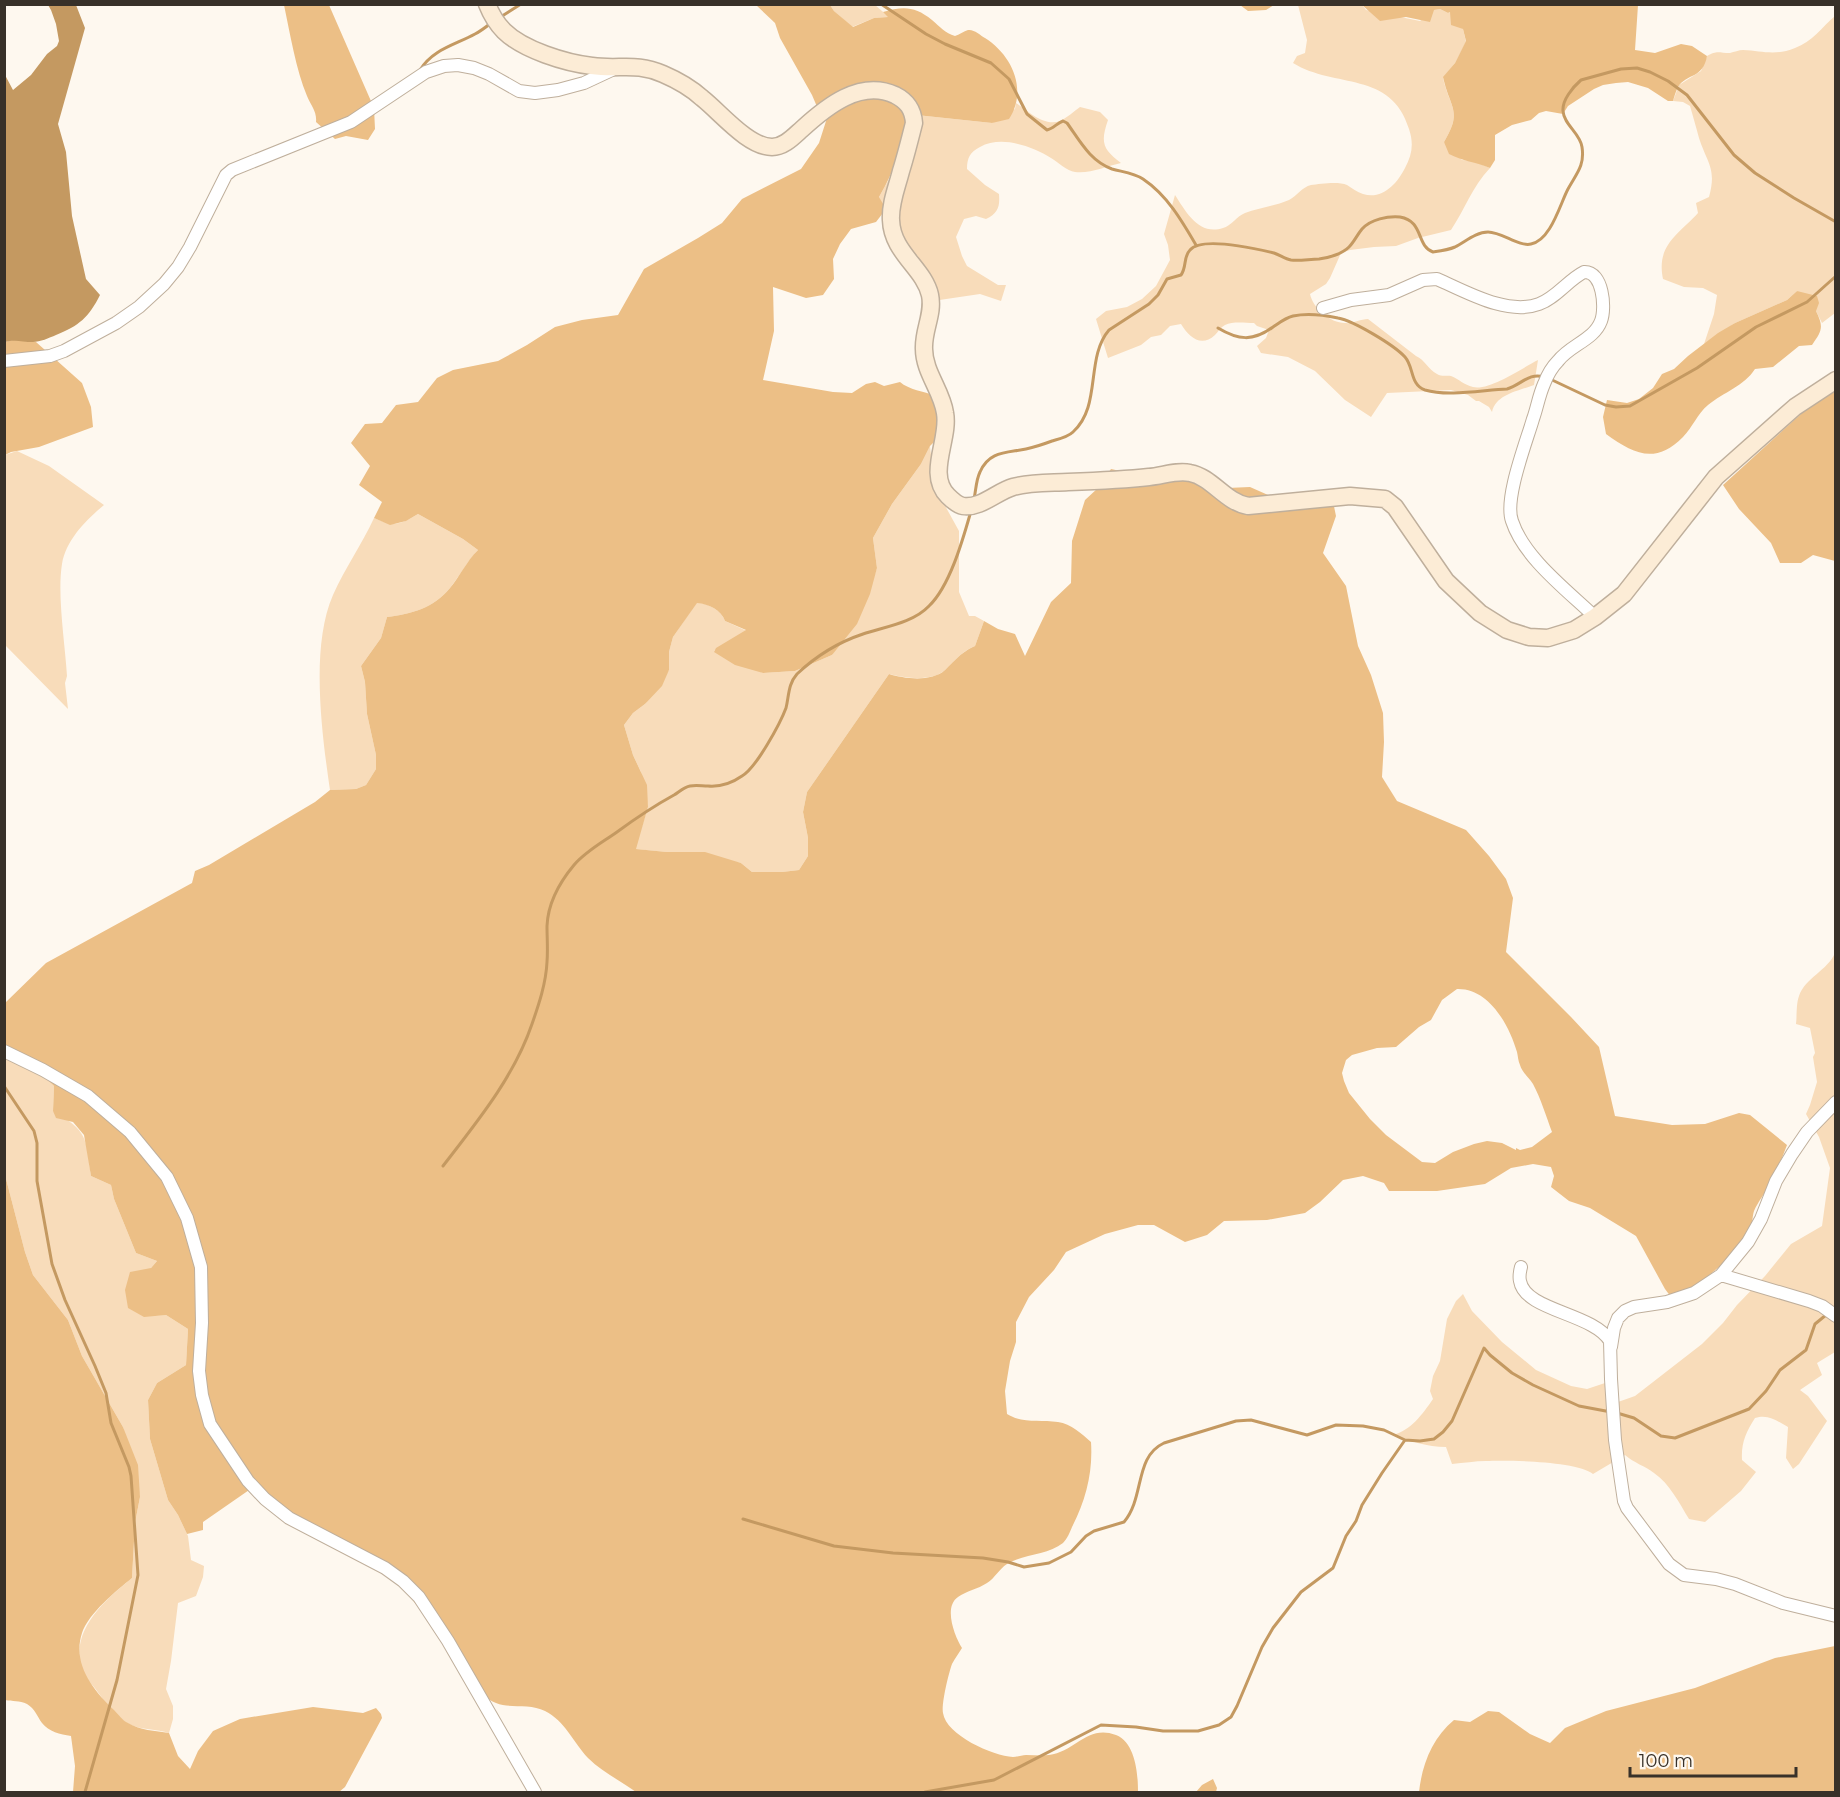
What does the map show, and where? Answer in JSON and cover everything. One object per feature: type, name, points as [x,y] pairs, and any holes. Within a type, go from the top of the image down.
[{"type":"street","points":[[487,4],[504,31],[519,42],[565,60],[593,66],[639,66],[652,70],[683,85],[701,97],[742,134],[768,147],[782,145],[836,102],[851,95],[880,91],[893,94],[911,108],[914,123],[891,208],[891,223],[894,237],[930,294],[931,310],[924,348],[927,366],[945,414],[946,423],[939,460],[940,477],[944,492],[954,502],[963,506],[974,506],[1014,487],[1177,473],[1190,473],[1203,478],[1239,505],[1350,496],[1385,499],[1395,507],[1446,580],[1480,613],[1507,630],[1529,637],[1548,638],[1574,630],[1595,617],[1632,585],[1716,477],[1795,407],[1836,380]]},
{"type":"street","points":[[4,361],[50,357],[124,318],[164,284],[178,267],[226,175],[232,170],[351,122],[426,72],[444,66],[458,65],[474,68],[519,91],[535,93],[584,83],[620,66]]},
{"type":"street","points":[[1323,308],[1352,300],[1389,295],[1429,279],[1437,279],[1481,299],[1525,307],[1540,304],[1584,272],[1588,271],[1595,276],[1600,285],[1602,298],[1601,323],[1591,335],[1558,360],[1544,385],[1510,504],[1511,519],[1528,551],[1595,617]]},
{"type":"street","points":[[4,1051],[88,1096],[130,1132],[167,1177],[186,1218],[201,1267],[202,1323],[199,1371],[202,1395],[210,1424],[248,1481],[266,1499],[289,1518],[386,1568],[419,1597],[448,1641],[535,1792]]},
{"type":"street","points":[[1611,1348],[1614,1328],[1618,1318],[1625,1311],[1634,1307],[1667,1302],[1694,1293],[1721,1275],[1748,1242],[1791,1154],[1807,1132],[1836,1102]]},
{"type":"street","points":[[1521,1267],[1520,1282],[1524,1290],[1539,1303],[1601,1330],[1610,1341],[1615,1440],[1624,1500],[1627,1508],[1669,1564],[1684,1575],[1725,1582],[1783,1603],[1836,1616]]},
{"type":"street","points":[[1721,1275],[1809,1301],[1822,1306],[1836,1316]]},
{"type":"shaded area","points":[[1274,4],[1266,10],[1248,11],[1240,5]]},
{"type":"shaded area","points":[[48,5],[76,5],[85,28],[58,124],[66,152],[72,216],[86,279],[100,295],[82,320],[64,332],[39,341],[5,342],[5,75],[13,90],[31,75],[47,54],[57,46],[59,41],[56,24]]},
{"type":"shaded area","points":[[284,5],[329,5],[374,108],[375,129],[368,140],[346,136],[335,139],[316,122],[315,112],[300,75]]},
{"type":"shaded area","points":[[756,5],[830,5],[853,27],[874,18],[888,17],[883,12],[909,8],[926,15],[951,35],[955,36],[972,30],[995,45],[1009,63],[1017,85],[1015,108],[1009,119],[992,123],[907,114],[897,157],[890,177],[879,197],[886,209],[876,222],[851,229],[840,244],[833,259],[834,279],[823,295],[806,298],[773,287],[774,331],[763,380],[852,393],[866,384],[875,382],[884,386],[900,382],[912,389],[935,396],[942,418],[938,438],[930,446],[921,464],[892,504],[873,538],[877,568],[870,594],[857,624],[832,655],[795,671],[763,673],[735,665],[714,652],[716,648],[746,630],[725,621],[714,608],[697,603],[673,637],[669,652],[669,670],[662,686],[633,713],[624,725],[633,755],[647,785],[648,807],[636,849],[705,852],[741,863],[752,872],[799,870],[808,856],[808,838],[803,812],[807,792],[889,674],[926,678],[940,674],[962,654],[975,646],[984,621],[998,629],[1015,634],[1025,656],[1051,602],[1071,583],[1072,541],[1085,500],[1098,488],[1111,469],[1125,472],[1171,467],[1227,488],[1250,487],[1275,498],[1331,492],[1336,516],[1323,553],[1346,586],[1358,646],[1371,675],[1383,713],[1382,777],[1397,801],[1466,830],[1506,879],[1513,898],[1506,952],[1599,1047],[1615,1116],[1672,1125],[1705,1124],[1739,1113],[1750,1115],[1787,1145],[1775,1174],[1754,1211],[1751,1227],[1735,1251],[1716,1270],[1694,1286],[1671,1297],[1636,1236],[1590,1208],[1569,1201],[1551,1187],[1554,1176],[1551,1167],[1533,1164],[1511,1168],[1485,1184],[1437,1191],[1389,1191],[1384,1183],[1363,1176],[1343,1180],[1305,1213],[1267,1220],[1224,1221],[1207,1235],[1185,1242],[1154,1225],[1138,1225],[1105,1234],[1066,1252],[1054,1270],[1029,1297],[1016,1322],[1016,1342],[1005,1391],[1007,1414],[1025,1420],[1063,1423],[1091,1442],[1088,1486],[1077,1517],[1063,1543],[1050,1550],[1007,1564],[987,1583],[961,1595],[954,1602],[951,1608],[952,1622],[962,1648],[951,1668],[944,1696],[943,1713],[952,1729],[961,1736],[1004,1756],[1058,1753],[1090,1735],[1106,1733],[1116,1735],[1123,1739],[1132,1752],[1138,1792],[636,1792],[593,1763],[552,1715],[533,1707],[502,1705],[482,1694],[470,1683],[419,1609],[394,1581],[252,1488],[203,1522],[203,1530],[187,1534],[168,1500],[150,1439],[148,1400],[157,1383],[186,1365],[188,1329],[166,1315],[144,1317],[128,1308],[125,1290],[130,1272],[151,1268],[157,1261],[136,1253],[114,1199],[111,1185],[91,1176],[84,1135],[73,1122],[56,1118],[53,1111],[54,1086],[31,1064],[5,1047],[5,1003],[46,963],[192,883],[195,871],[315,802],[330,790],[356,789],[366,785],[376,769],[376,755],[367,714],[365,682],[361,666],[381,638],[387,617],[413,612],[437,601],[450,588],[478,550],[418,514],[406,521],[390,525],[374,518],[382,502],[359,485],[370,466],[351,443],[365,424],[382,423],[396,405],[418,402],[437,378],[453,370],[498,361],[555,327],[582,320],[618,315],[644,269],[722,223],[742,199],[801,169],[819,143],[827,118],[818,109],[780,38],[775,23]],"holes":[[[1457,989],[1468,990],[1488,1001],[1503,1020],[1517,1052],[1521,1068],[1536,1090],[1552,1132],[1532,1147],[1520,1150],[1502,1143],[1487,1141],[1453,1152],[1435,1163],[1422,1162],[1386,1135],[1370,1119],[1349,1093],[1342,1073],[1346,1060],[1352,1055],[1377,1048],[1396,1047],[1431,1020],[1442,1000]]]},
{"type":"shaded area","points":[[830,5],[875,5],[889,17],[874,18],[852,27]]},
{"type":"shaded area","points":[[1298,5],[1362,5],[1366,10],[1420,21],[1433,10],[1440,9],[1450,12],[1463,29],[1466,42],[1455,63],[1443,78],[1454,116],[1444,142],[1462,160],[1474,161],[1490,168],[1473,190],[1451,230],[1396,246],[1350,250],[1341,253],[1326,284],[1310,294],[1315,304],[1328,318],[1348,323],[1368,319],[1422,360],[1434,372],[1451,376],[1473,387],[1488,386],[1538,360],[1534,385],[1503,397],[1494,406],[1492,412],[1489,407],[1468,395],[1451,390],[1387,393],[1371,417],[1345,400],[1315,371],[1288,357],[1261,353],[1257,346],[1266,338],[1269,330],[1254,323],[1228,324],[1205,341],[1192,337],[1181,324],[1170,326],[1161,335],[1151,337],[1141,345],[1108,358],[1096,319],[1106,311],[1127,307],[1142,299],[1156,286],[1170,260],[1164,234],[1175,195],[1194,221],[1200,226],[1214,230],[1226,227],[1245,213],[1289,200],[1311,185],[1343,184],[1363,194],[1383,193],[1398,180],[1405,168],[1411,149],[1411,134],[1401,110],[1389,97],[1375,89],[1309,71],[1293,63],[1297,56],[1305,53],[1307,40]]},
{"type":"shaded area","points":[[1362,5],[1638,5],[1635,50],[1655,53],[1681,44],[1692,46],[1707,56],[1702,69],[1678,87],[1673,101],[1668,101],[1648,88],[1628,82],[1616,83],[1594,89],[1568,106],[1563,114],[1546,111],[1539,113],[1531,120],[1512,125],[1495,135],[1495,160],[1490,168],[1449,154],[1444,142],[1454,116],[1443,77],[1455,63],[1466,41],[1463,29],[1451,25],[1450,12],[1434,10],[1430,22],[1406,17],[1380,21]]},
{"type":"shaded area","points":[[1835,16],[1835,313],[1822,323],[1816,311],[1797,291],[1787,300],[1735,323],[1704,344],[1714,314],[1717,295],[1703,288],[1684,287],[1663,279],[1663,257],[1666,249],[1676,235],[1698,213],[1696,203],[1709,197],[1712,179],[1710,166],[1690,106],[1683,102],[1673,101],[1679,85],[1701,71],[1710,54],[1743,50],[1781,52],[1788,50],[1807,42]]},
{"type":"shaded area","points":[[1016,103],[1048,122],[1060,121],[1080,107],[1100,112],[1108,120],[1104,134],[1105,145],[1110,154],[1121,163],[1092,171],[1075,172],[1026,146],[1007,142],[988,144],[974,151],[970,156],[967,169],[999,194],[998,206],[996,212],[986,219],[976,216],[964,219],[956,237],[967,266],[998,285],[1006,285],[1001,301],[980,294],[926,302],[926,298],[891,240],[879,197],[892,174],[907,114],[992,123],[1015,109]]},
{"type":"shaded area","points":[[1797,291],[1817,296],[1819,303],[1816,311],[1821,329],[1812,345],[1799,346],[1773,367],[1755,369],[1740,384],[1708,405],[1683,437],[1663,451],[1644,454],[1626,447],[1606,434],[1603,417],[1607,400],[1627,403],[1639,399],[1653,388],[1662,374],[1674,369],[1718,333],[1787,300]]},
{"type":"shaded area","points":[[13,340],[36,342],[82,383],[91,407],[93,427],[39,447],[5,455],[5,342]]},
{"type":"shaded area","points":[[1835,387],[1835,561],[1813,555],[1801,563],[1780,563],[1771,543],[1739,509],[1723,485],[1814,402]]},
{"type":"shaded area","points":[[930,446],[934,481],[959,531],[959,592],[969,616],[975,616],[984,621],[975,646],[962,654],[940,674],[926,678],[910,678],[889,674],[807,792],[803,812],[808,838],[808,856],[799,870],[752,872],[741,863],[635,849],[648,807],[641,772],[624,725],[633,713],[645,704],[669,670],[669,652],[673,637],[697,602],[714,608],[725,621],[747,631],[714,651],[763,673],[795,671],[832,655],[873,580],[877,568],[873,538],[892,504],[921,464]]},
{"type":"shaded area","points":[[17,451],[49,466],[104,505],[72,539],[62,564],[61,604],[68,709],[5,645],[5,455]]},
{"type":"shaded area","points":[[418,514],[478,550],[450,588],[437,601],[413,612],[387,617],[381,638],[361,666],[365,682],[367,714],[376,755],[376,769],[366,785],[356,789],[330,790],[320,691],[322,640],[326,616],[333,595],[374,518],[392,524],[406,521]]},
{"type":"shaded area","points":[[1835,953],[1836,1307],[1831,1313],[1835,1320],[1835,1352],[1817,1363],[1822,1375],[1800,1390],[1808,1396],[1827,1421],[1799,1464],[1793,1469],[1786,1458],[1788,1427],[1769,1418],[1755,1418],[1745,1438],[1742,1460],[1756,1472],[1741,1491],[1705,1522],[1689,1519],[1674,1494],[1660,1477],[1625,1455],[1593,1474],[1573,1466],[1542,1462],[1478,1461],[1452,1464],[1446,1447],[1425,1445],[1393,1435],[1411,1426],[1433,1399],[1430,1391],[1433,1376],[1440,1361],[1447,1319],[1456,1301],[1463,1294],[1472,1311],[1502,1342],[1536,1370],[1571,1386],[1587,1389],[1614,1380],[1618,1402],[1635,1396],[1702,1344],[1765,1276],[1791,1244],[1822,1226],[1830,1168],[1819,1137],[1806,1114],[1817,1082],[1813,1057],[1815,1053],[1810,1028],[1796,1024],[1797,1003],[1806,984],[1832,959]]},
{"type":"shaded area","points":[[5,1047],[31,1064],[54,1086],[53,1111],[79,1130],[86,1144],[91,1176],[111,1185],[114,1199],[136,1253],[157,1261],[151,1268],[144,1316],[166,1315],[188,1329],[186,1365],[157,1383],[148,1400],[150,1439],[168,1500],[188,1536],[191,1560],[204,1566],[203,1577],[196,1596],[178,1603],[166,1689],[173,1706],[173,1719],[169,1733],[134,1726],[121,1718],[86,1678],[80,1658],[80,1644],[91,1619],[100,1607],[132,1578],[135,1523],[140,1497],[123,1427],[82,1356],[68,1320],[33,1275],[25,1252],[5,1175]]},
{"type":"shaded area","points":[[5,1175],[33,1275],[68,1320],[82,1356],[123,1427],[138,1465],[140,1497],[135,1523],[132,1578],[104,1603],[85,1626],[80,1644],[80,1655],[86,1676],[99,1694],[126,1722],[142,1729],[169,1733],[178,1756],[190,1769],[198,1751],[213,1731],[240,1719],[313,1707],[363,1713],[376,1708],[382,1718],[345,1787],[339,1792],[73,1792],[75,1766],[71,1736],[48,1729],[27,1704],[5,1700]]},
{"type":"shaded area","points":[[1835,1646],[1835,1792],[1419,1792],[1429,1753],[1446,1727],[1454,1720],[1470,1722],[1488,1711],[1499,1712],[1530,1734],[1550,1743],[1565,1728],[1606,1711],[1695,1688],[1775,1658]]},
{"type":"shaded area","points":[[1213,1779],[1217,1788],[1216,1792],[1196,1792],[1202,1785]]},
{"type":"waterway","points":[[499,18],[521,4]]},
{"type":"waterway","points":[[881,4],[926,34],[991,63],[1009,79],[1027,114],[1047,130],[1063,121],[1067,123],[1086,150],[1098,161],[1112,169],[1136,175],[1152,185],[1173,209],[1196,245]]},
{"type":"waterway","points":[[420,70],[438,52],[477,33],[491,23]]},
{"type":"waterway","points":[[974,499],[980,472],[988,460],[1005,452],[1026,449],[1063,438],[1073,432],[1082,421],[1087,409],[1097,354],[1109,330],[1149,304],[1158,295],[1167,279],[1181,275],[1188,253],[1196,246],[1217,244],[1243,247],[1274,253],[1291,260],[1323,258],[1346,249],[1362,229],[1370,223],[1395,217],[1408,219],[1413,223],[1424,245],[1433,252],[1452,248],[1484,232],[1499,234],[1526,244],[1538,241],[1554,221],[1581,165],[1583,154],[1581,142],[1566,121],[1563,111],[1566,98],[1581,80],[1621,69],[1637,68],[1668,81],[1687,95],[1734,155],[1755,173],[1836,222]]},
{"type":"waterway","points":[[1550,379],[1605,405],[1630,406],[1697,368],[1756,327],[1807,302],[1836,276]]},
{"type":"waterway","points":[[1218,328],[1232,335],[1246,338],[1266,332],[1293,316],[1316,315],[1345,320],[1373,334],[1400,352],[1408,361],[1414,380],[1420,388],[1434,392],[1455,393],[1507,389],[1534,376],[1544,377]]},
{"type":"waterway","points":[[443,1166],[505,1081],[524,1044],[545,978],[547,926],[552,901],[559,886],[574,865],[595,847],[684,788],[726,784],[748,771],[779,724],[786,708],[790,686],[797,674],[819,656],[845,641],[915,617],[937,597],[955,562],[971,511]]},
{"type":"waterway","points":[[4,1086],[34,1131],[37,1143],[37,1181],[52,1264],[65,1300],[106,1393],[111,1423],[131,1476],[138,1575],[117,1680],[85,1792]]},
{"type":"waterway","points":[[1617,1413],[1634,1418],[1661,1436],[1675,1438],[1749,1409],[1766,1391],[1780,1370],[1806,1350],[1815,1324],[1826,1315]]},
{"type":"waterway","points":[[743,1519],[834,1546],[893,1553],[983,1558],[1024,1567],[1049,1563],[1071,1552],[1094,1531],[1124,1522],[1131,1512],[1148,1458],[1164,1443],[1236,1421],[1251,1420],[1307,1435],[1336,1425],[1363,1426],[1384,1430],[1405,1440],[1434,1439],[1452,1421],[1484,1348],[1512,1373],[1533,1385],[1579,1406],[1611,1412]]},
{"type":"waterway","points":[[925,1792],[994,1780],[1101,1725],[1163,1731],[1198,1731],[1219,1725],[1231,1717],[1262,1647],[1273,1628],[1301,1592],[1333,1568],[1362,1505],[1405,1440]]}]
